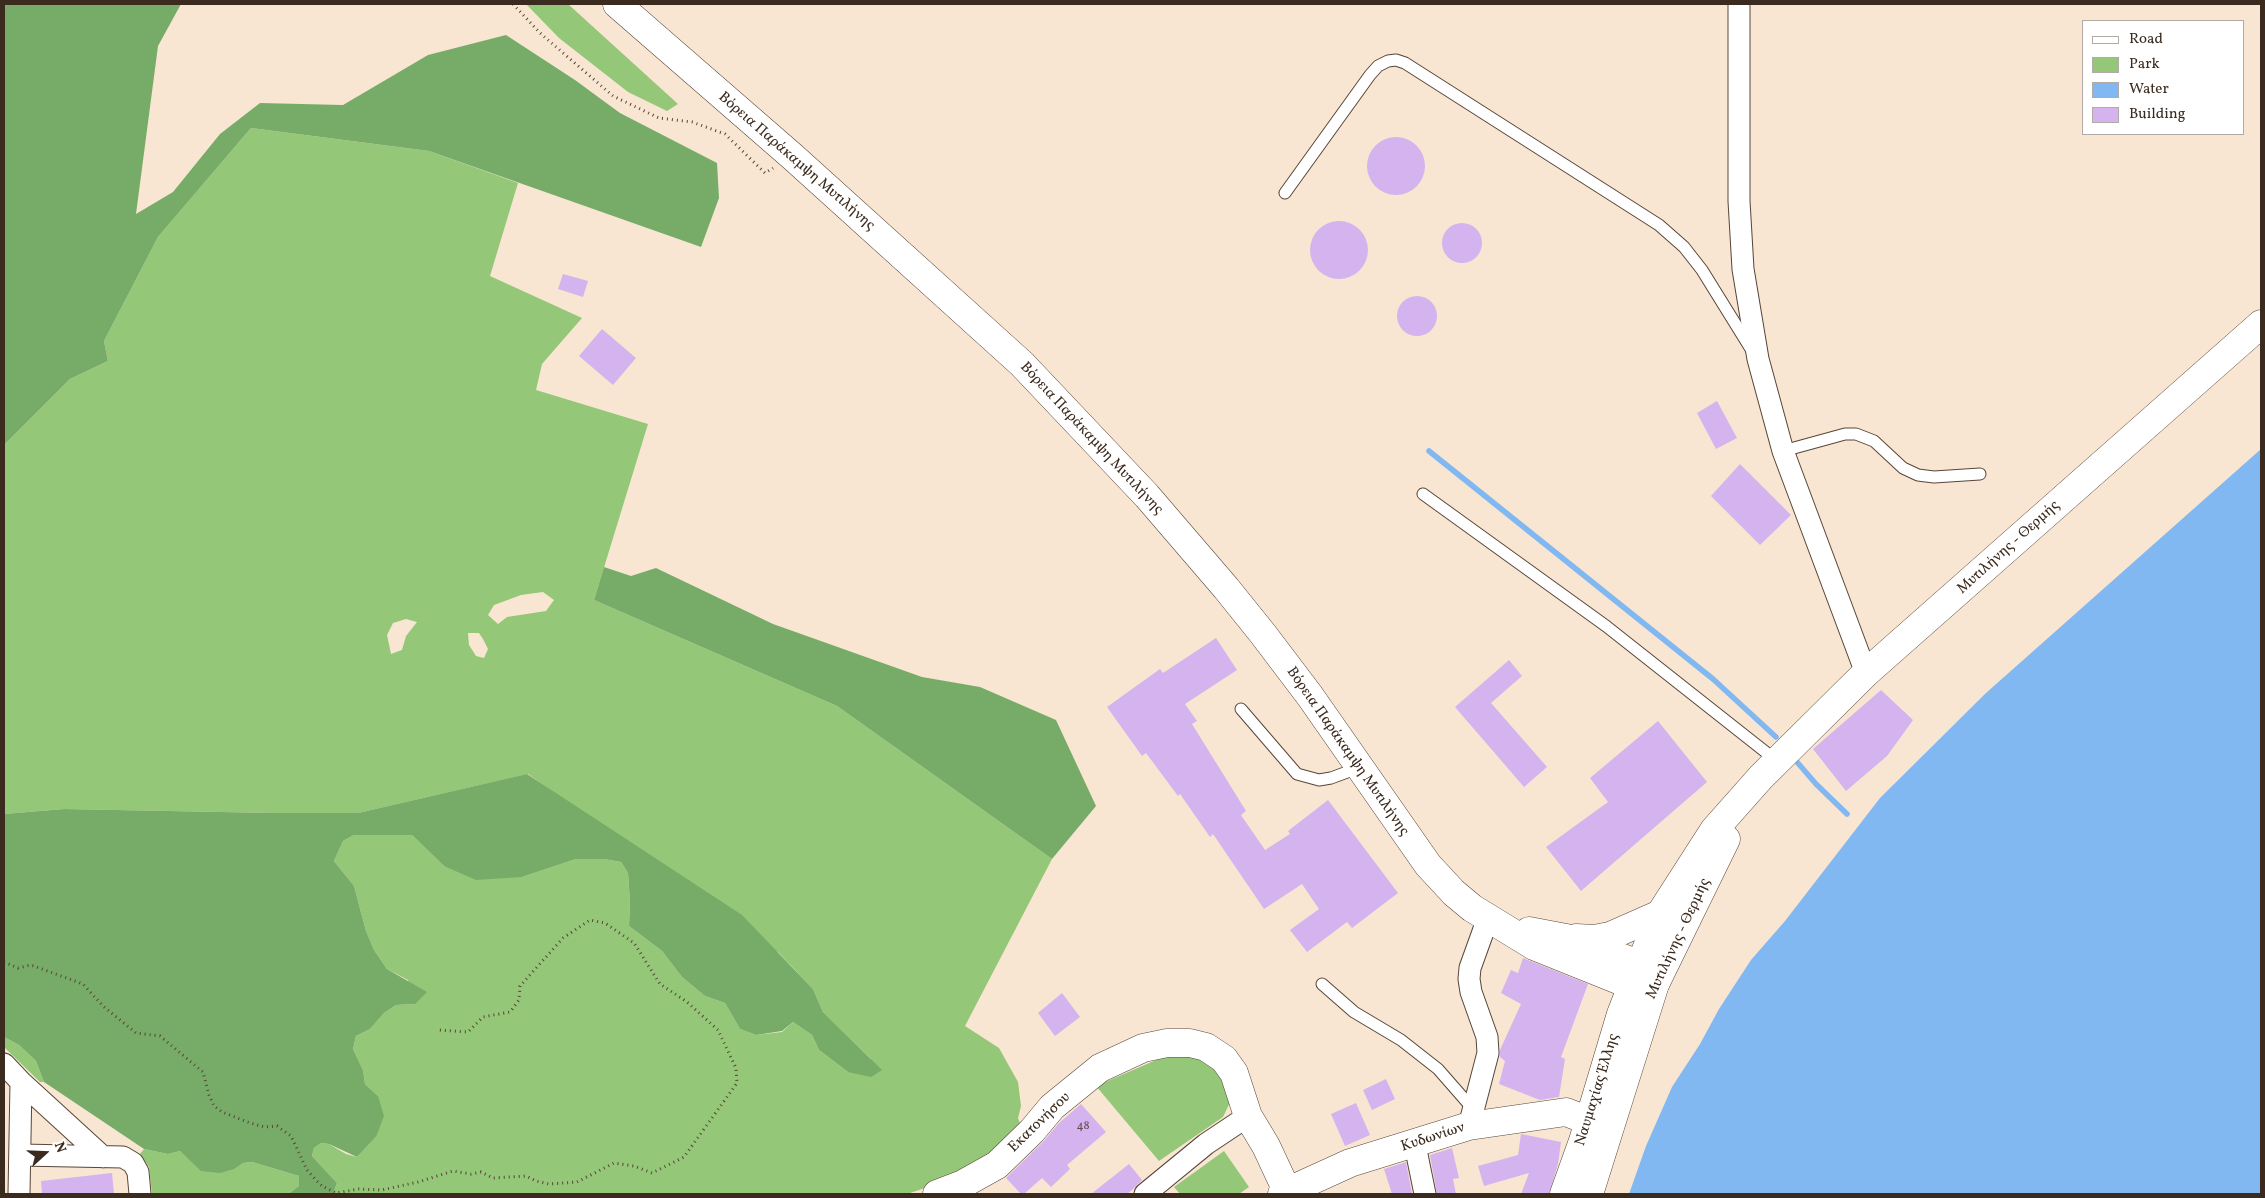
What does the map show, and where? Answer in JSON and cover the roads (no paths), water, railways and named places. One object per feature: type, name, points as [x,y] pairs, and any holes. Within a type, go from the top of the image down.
[{"type":"main road","name":"Βόρεια Παράκαμψη Μυτιλήνης","points":[[617,4],[793,157],[1022,364],[1147,496],[1263,634],[1310,696],[1358,768],[1428,865],[1454,893],[1534,946],[1642,978]]},
{"type":"main road","name":"Μυτιλήνης - Θερμής","points":[[1589,1194],[1642,978],[1660,914],[1714,830],[1769,769],[1866,673],[2261,324]]},
{"type":"main road","name":"Μυτιλήνης - Θερμής","points":[[1642,978],[1769,769]]},
{"type":"main road","points":[[1566,938],[1594,939],[1610,936],[1660,914]]},
{"type":"main road","name":"Βόρεια Παράκαμψη Μυτιλήνης","points":[[1497,922],[1566,938],[1642,978]]},
{"type":"main road","name":"Ναυμαχίας Έλλης","points":[[1564,1194],[1642,978]]},
{"type":"main road","name":"Εκατονήσου","points":[[937,1194],[963,1184],[997,1165],[1032,1132],[1052,1107],[1100,1068],[1144,1048],[1167,1043],[1190,1043],[1206,1047],[1224,1060],[1234,1073],[1248,1116],[1266,1146],[1284,1193]]},
{"type":"main road","name":"Κυδωνίων","points":[[1284,1193],[1350,1164],[1415,1145],[1471,1118],[1566,1112],[1589,1121]]},
{"type":"street","points":[[1739,4],[1743,269],[1758,359],[1783,451],[1866,673]]},
{"type":"street","points":[[1471,1118],[1488,1054],[1488,1045],[1484,1023],[1471,992],[1468,979],[1470,968],[1497,922]]},
{"type":"street","points":[[4,1064],[103,1157]]},
{"type":"street","points":[[19,1194],[15,1165],[21,1082]]},
{"type":"street","points":[[1145,1194],[1206,1144],[1248,1116]]},
{"type":"street","points":[[1415,1145],[1425,1194]]},
{"type":"street","points":[[15,1165],[123,1157],[133,1163],[138,1172],[140,1194]]},
{"type":"lane","points":[[1285,193],[1374,71],[1388,61],[1396,60],[1405,63],[1659,225],[1684,248],[1702,270],[1758,359]]},
{"type":"lane","points":[[1783,451],[1845,434],[1856,434],[1874,441],[1903,468],[1918,475],[1934,477],[1980,474]]},
{"type":"lane","points":[[1424,494],[1606,626],[1769,769]]},
{"type":"lane","points":[[1241,709],[1297,774],[1319,780],[1331,778],[1358,768]]},
{"type":"lane","points":[[1322,984],[1354,1012],[1401,1040],[1432,1063],[1471,1118]]},
{"type":"water","points":[[2261,449],[2261,1194],[1629,1194],[1646,1146],[1672,1087],[1700,1044],[1719,1009],[1751,960],[1785,921],[1880,798],[1986,693]]},
{"type":"waterway","points":[[1429,451],[1713,679],[1776,737]]},
{"type":"waterway","points":[[1797,762],[1816,784],[1847,814]]}]
